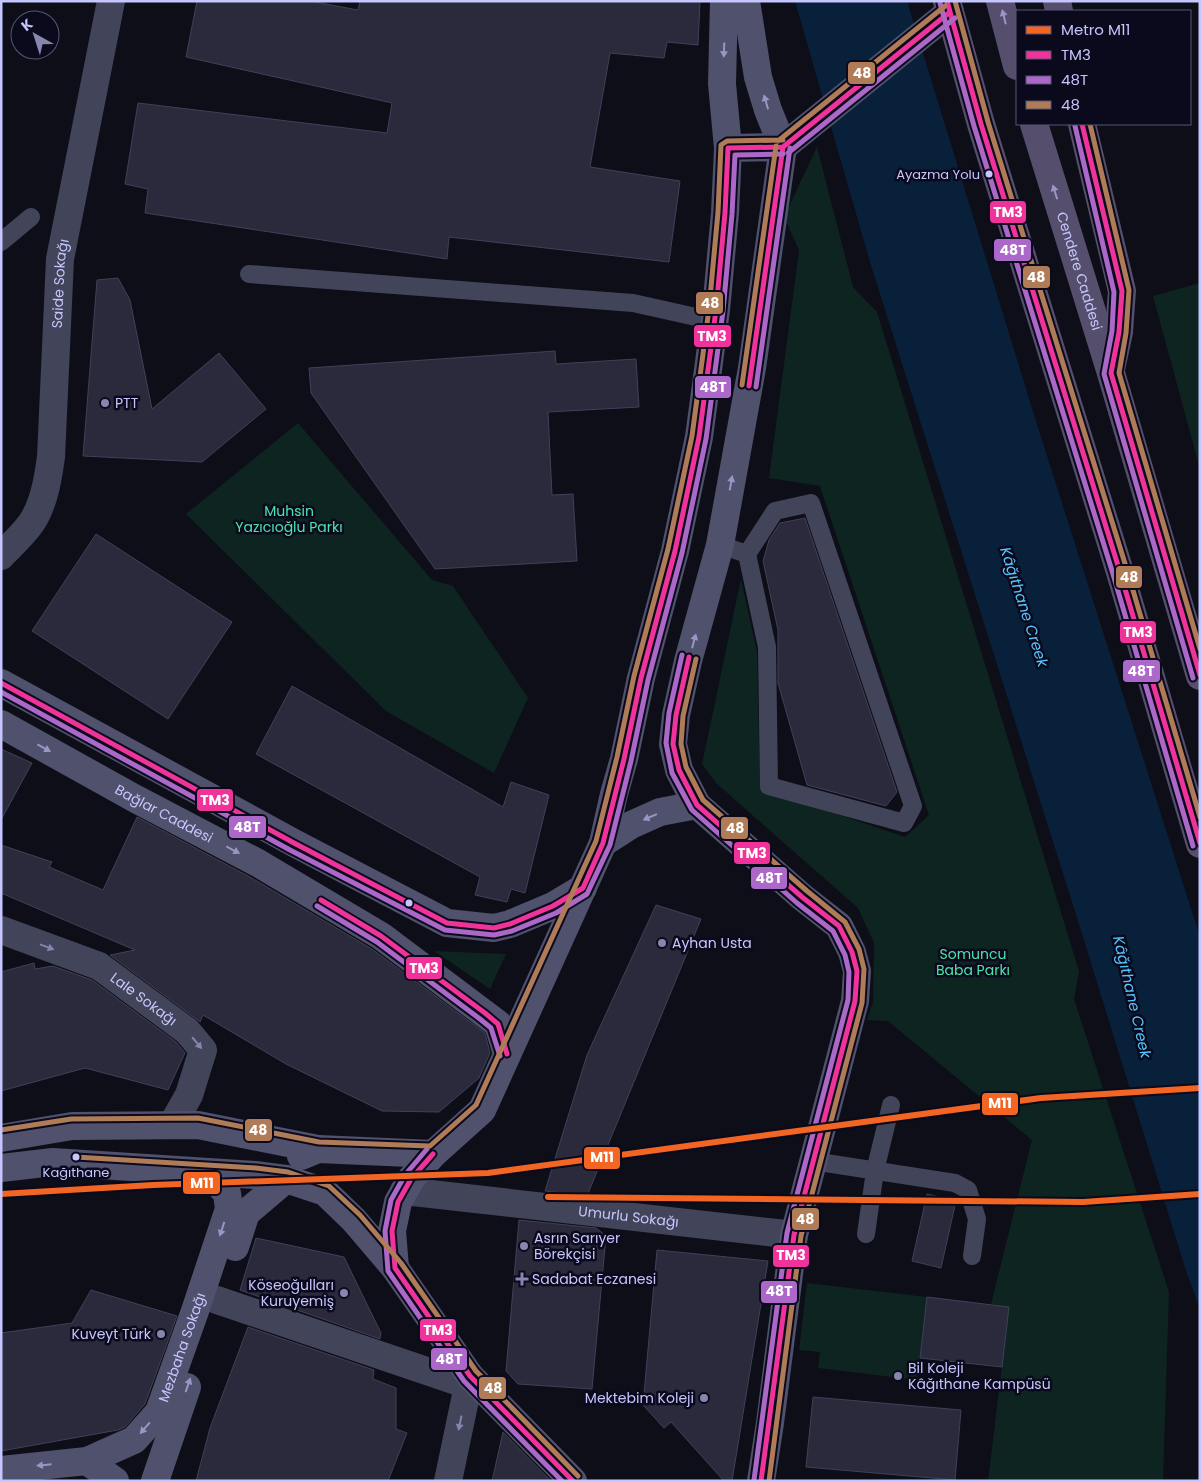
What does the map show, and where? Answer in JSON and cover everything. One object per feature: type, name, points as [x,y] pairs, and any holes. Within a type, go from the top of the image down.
[{"type":"main road","points":[[395,1268],[392,1231],[398,1202],[411,1179],[434,1154],[482,1110],[603,844],[624,759],[641,678],[675,552],[699,436],[714,321],[725,213],[728,148],[722,84],[724,1]]},
{"type":"main road","points":[[746,1],[758,77],[768,110],[783,148],[752,368],[720,545],[688,661],[676,715],[673,744],[679,770],[697,805],[839,926],[852,952],[857,971],[855,1001],[794,1236],[761,1481]]},
{"type":"main road","points":[[1000,1],[1016,62]]},
{"type":"main road","points":[[728,148],[783,148],[924,33],[949,7]]},
{"type":"main road","points":[[949,7],[981,124],[1120,572],[1200,844]]},
{"type":"main road","name":"Cendere Caddesi","points":[[1034,125],[1200,676]]},
{"type":"main road","points":[[1082,125],[1122,291],[1118,332],[1110,373]]},
{"type":"main road","points":[[1,683],[294,843],[447,923],[494,928],[510,924],[553,906],[582,888]]},
{"type":"main road","name":"Bağlar Caddesi","points":[[1,724],[134,798],[258,863],[380,936],[498,1024],[507,1054]]},
{"type":"main road","points":[[603,844],[630,825],[660,812],[697,805]]},
{"type":"main road","points":[[1,1138],[72,1126],[198,1125],[318,1149],[434,1154]]},
{"type":"main road","points":[[208,1172],[228,1192],[255,1175],[318,1149]]},
{"type":"main road","points":[[1,1168],[53,1162],[255,1175],[286,1179],[324,1192],[354,1220],[395,1268],[469,1380],[572,1481]]},
{"type":"main road","name":"Mezbaha Sokağı","points":[[155,1481],[246,1213],[286,1179]]},
{"type":"main road","name":"Mezbaha Sokağı","points":[[1,1470],[87,1460],[134,1440],[159,1412],[229,1210],[228,1192]]},
{"type":"main road","points":[[87,1460],[114,1481]]},
{"type":"street","name":"Saide Sokağı","points":[[1,556],[34,519],[48,482],[51,457],[60,259],[111,1]]},
{"type":"street","name":"Lale Sokağı","points":[[1,930],[99,966],[187,1031],[203,1050],[189,1095],[172,1125]]},
{"type":"street","name":"Umurlu Sokağı","points":[[404,1191],[794,1236]]},
{"type":"street","points":[[217,1300],[469,1380],[448,1481]]},
{"type":"lane","points":[[1,242],[31,217]]},
{"type":"lane","points":[[249,274],[633,303],[714,321]]},
{"type":"lane","points":[[811,503],[912,806],[904,823],[769,786],[767,647],[747,554],[775,511],[811,503]]},
{"type":"lane","points":[[720,545],[747,554]]},
{"type":"lane","points":[[866,1234],[875,1171],[891,1105]]},
{"type":"lane","points":[[813,1161],[954,1183],[968,1190],[978,1219],[972,1256]]},
{"type":"green space","name":"Somuncu Baba Parkı","points":[[817,147],[853,287],[877,312],[1079,971],[1074,999],[1169,1292],[1163,1481],[988,1481],[1009,1307],[991,1304],[1032,1140],[888,1021],[867,1020],[873,1002],[874,943],[858,908],[717,784],[702,764],[741,579],[757,652],[760,788],[905,837],[929,815],[820,486],[769,478],[799,250],[784,217]]},
{"type":"green space","points":[[1200,283],[1200,469],[1153,296]]},
{"type":"green space","name":"Muhsin Yazıcıoğlu Parkı","points":[[298,423],[432,580],[453,586],[528,698],[494,773],[386,711],[186,514]]},
{"type":"green space","points":[[434,951],[506,954],[490,989]]},
{"type":"green space","points":[[807,1283],[927,1297],[917,1380],[818,1368],[820,1352],[799,1350]]},
{"type":"water","name":"Kâğıthane Creek","points":[[795,1],[907,1],[1034,415],[1200,937],[1200,1309],[1187,1274],[1079,924],[870,262]]},
{"type":"building","points":[[197,1],[310,1],[358,10],[360,1],[700,1],[698,45],[667,42],[664,58],[610,53],[590,167],[680,181],[669,262],[449,237],[447,259],[145,213],[148,189],[125,184],[138,103],[387,133],[392,103],[186,57]]},
{"type":"building","points":[[118,278],[130,300],[152,409],[219,353],[266,409],[202,462],[83,456],[97,280]]},
{"type":"building","points":[[555,351],[556,364],[636,359],[639,407],[548,412],[552,495],[573,494],[577,561],[435,569],[311,393],[309,368]]},
{"type":"building","points":[[805,518],[897,792],[886,806],[807,785],[778,683],[778,630],[763,561],[769,540],[780,523]]},
{"type":"building","points":[[96,534],[232,622],[168,719],[32,631]]},
{"type":"building","points":[[292,686],[503,807],[511,782],[549,795],[525,893],[511,889],[507,902],[475,895],[480,877],[256,754]]},
{"type":"building","points":[[1,749],[32,763],[1,820]]},
{"type":"building","points":[[137,817],[250,877],[372,949],[485,1033],[490,1053],[479,1078],[439,1112],[382,1111],[286,1064],[203,1015],[200,1022],[110,955],[135,950],[1,893],[1,845],[52,862],[49,867],[103,890]]},
{"type":"building","points":[[656,905],[701,919],[587,1196],[545,1191],[587,1055]]},
{"type":"building","points":[[34,963],[35,969],[53,966],[92,980],[176,1042],[185,1053],[168,1090],[85,1068],[1,1091],[1,972]]},
{"type":"building","points":[[927,1194],[956,1201],[941,1268],[912,1261]]},
{"type":"building","points":[[519,1220],[596,1228],[606,1236],[592,1389],[518,1384],[506,1371]]},
{"type":"building","points":[[256,1238],[344,1257],[381,1333],[380,1339],[240,1290]]},
{"type":"building","points":[[657,1250],[768,1261],[732,1481],[724,1481],[671,1422],[664,1428],[643,1405]]},
{"type":"building","points":[[91,1290],[177,1316],[145,1404],[125,1427],[118,1430],[1,1451],[1,1333],[72,1323]]},
{"type":"building","points":[[927,1297],[1009,1307],[1002,1367],[920,1358]]},
{"type":"building","points":[[248,1327],[374,1370],[373,1379],[396,1388],[396,1429],[407,1433],[388,1481],[196,1481],[210,1428]]},
{"type":"building","points":[[813,1397],[961,1410],[955,1480],[806,1467]]},
{"type":"building","points":[[503,1432],[551,1481],[492,1481]]},
{"type":"metro line","name":"M11","points":[[1,1194],[153,1185],[488,1173],[1041,1098],[1200,1088]]},
{"type":"metro line","name":"M11","points":[[548,1197],[1083,1202],[1200,1194]]},
{"type":"transit line","name":"TM3","points":[[947,1],[981,124],[1120,572],[1200,843]]},
{"type":"transit line","name":"48","points":[[955,1],[988,122],[1127,570],[1200,817]]},
{"type":"transit line","name":"48T","points":[[940,3],[974,126],[1113,574],[1193,846]]},
{"type":"transit line","name":"48","points":[[778,141],[945,6]]},
{"type":"transit line","name":"TM3","points":[[783,147],[950,12]]},
{"type":"transit line","name":"48T","points":[[788,153],[955,18]]},
{"type":"transit line","name":"TM3","points":[[1082,125],[1122,291],[1119,332],[1111,373],[1200,675]]},
{"type":"transit line","name":"48","points":[[1090,125],[1129,290],[1126,333],[1119,373],[1200,649]]},
{"type":"transit line","name":"48T","points":[[1075,126],[1114,292],[1112,331],[1104,374],[1193,678]]},
{"type":"transit line","name":"48","points":[[1,1130],[71,1119],[198,1118],[319,1142],[430,1146],[476,1105],[596,841],[617,757],[634,676],[668,549],[692,436],[709,309],[718,212],[721,145],[727,141],[783,140]]},
{"type":"transit line","name":"48","points":[[742,385],[776,146]]},
{"type":"transit line","name":"TM3","points":[[749,386],[783,147]]},
{"type":"transit line","name":"TM3","points":[[1,683],[294,843],[447,923],[494,928],[510,924],[553,906],[583,888],[603,843],[624,759],[641,678],[675,551],[699,437],[716,310],[725,213],[728,148],[783,147]]},
{"type":"transit line","name":"48T","points":[[756,387],[790,148]]},
{"type":"transit line","name":"48T","points":[[1,692],[290,850],[445,930],[494,935],[512,931],[556,913],[587,894],[610,845],[631,761],[648,680],[682,553],[706,439],[723,311],[732,214],[735,155],[783,154]]},
{"type":"transit line","name":"48T","points":[[682,655],[669,713],[666,743],[672,773],[692,810],[797,903],[833,931],[845,955],[849,972],[848,1000],[787,1233],[754,1480]]},
{"type":"transit line","name":"TM3","points":[[689,657],[676,715],[673,744],[679,770],[697,805],[802,897],[839,926],[852,952],[857,971],[855,1001],[794,1235],[761,1481]]},
{"type":"transit line","name":"48","points":[[696,659],[683,716],[681,744],[686,767],[703,800],[845,922],[859,949],[864,969],[862,1003],[801,1236],[769,1481]]},
{"type":"transit line","name":"TM3","points":[[321,900],[381,936],[485,1013],[498,1024],[507,1054]]},
{"type":"transit line","name":"48T","points":[[317,906],[377,942],[491,1028],[500,1056]]},
{"type":"transit line","name":"48T","points":[[427,1149],[405,1175],[391,1200],[385,1231],[388,1271],[464,1381],[562,1481]]},
{"type":"transit line","name":"TM3","points":[[433,1154],[411,1179],[398,1202],[392,1231],[395,1268],[470,1376],[573,1481]]},
{"type":"transit line","name":"48","points":[[76,1157],[256,1168],[288,1172],[329,1186],[360,1215],[401,1263],[476,1371],[578,1476]]},
{"type":"place","name":"Ayazma Yolu","points":[[989,174]]},
{"type":"place","name":"PTT","points":[[105,403]]},
{"type":"place","name":"Ayhan Usta","points":[[662,943]]},
{"type":"place","name":"Kağıthane","points":[[76,1157]]},
{"type":"place","name":"Asrın Sarıyer Börekçisi","points":[[524,1246]]},
{"type":"place","name":"Sadabat Eczanesi","points":[[522,1279]]},
{"type":"place","name":"Köseoğulları Kuruyemiş","points":[[344,1293]]},
{"type":"place","name":"Kuveyt Türk","points":[[161,1334]]},
{"type":"place","name":"Bil Koleji Kâğıthane Kampüsü","points":[[898,1376]]},
{"type":"place","name":"Mektebim Koleji","points":[[704,1398]]}]
